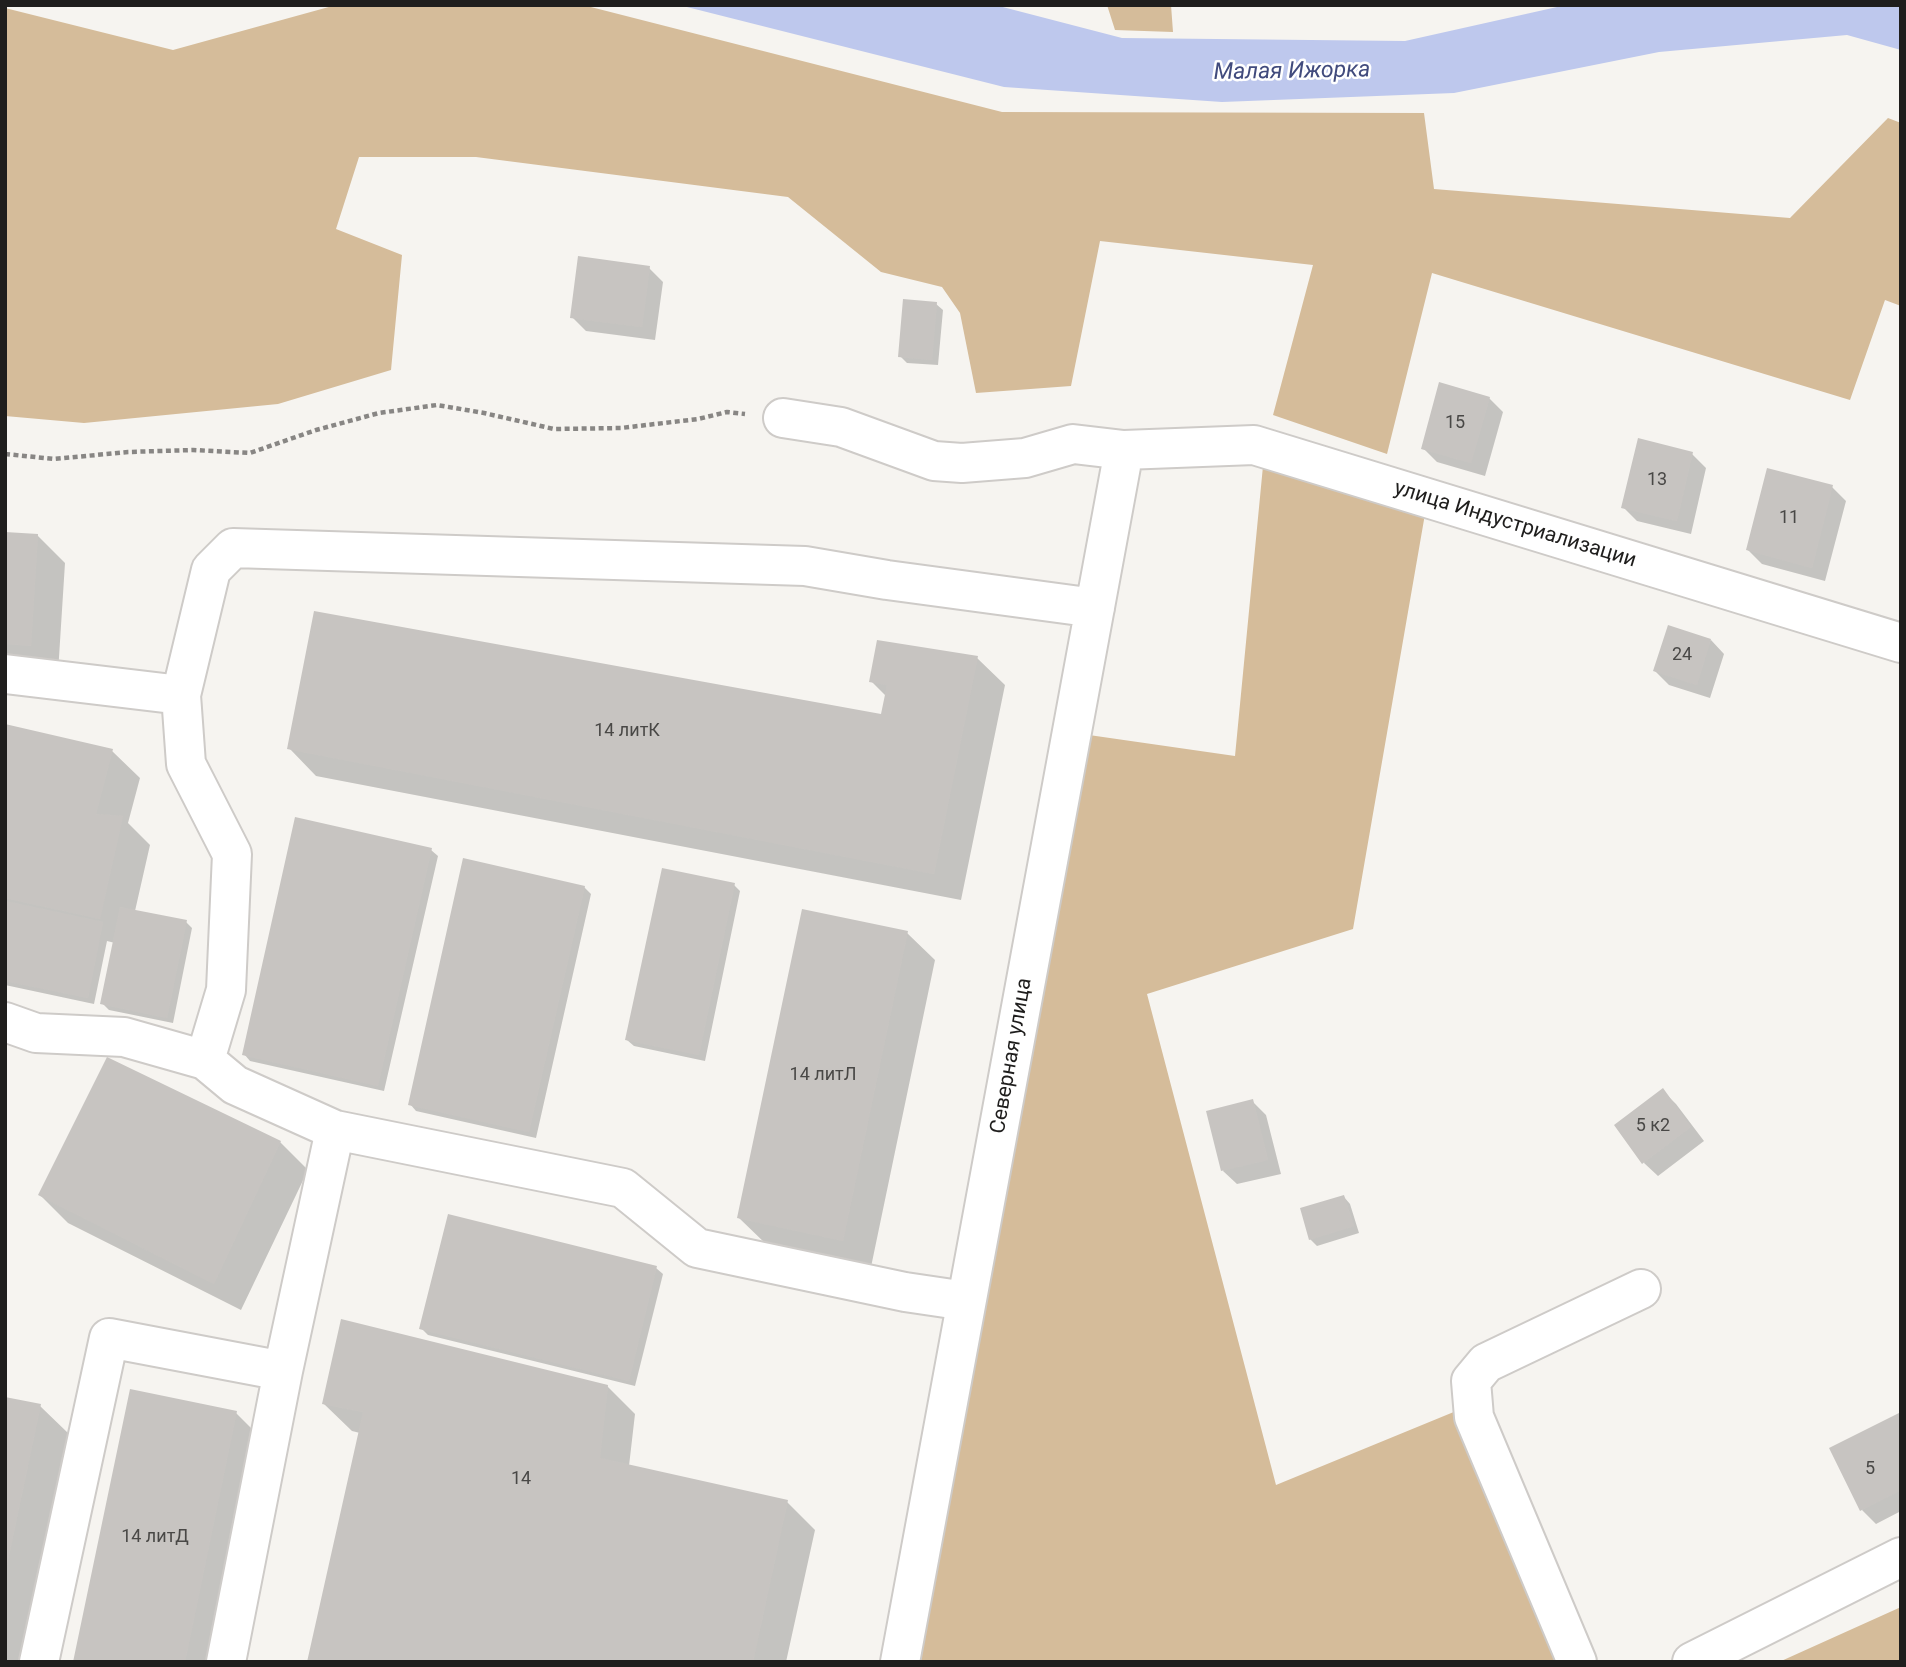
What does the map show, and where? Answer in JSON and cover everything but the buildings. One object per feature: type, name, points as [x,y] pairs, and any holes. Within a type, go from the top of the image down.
[{"type":"street","name":"улица Индустриализации","points":[[783,418],[841,427],[934,461],[962,463],[1025,458],[1073,444],[1124,450],[1254,444],[1901,643]]},
{"type":"street","name":"Северная улица","points":[[900,1662],[1124,450]]},
{"type":"street","points":[[205,1060],[226,990],[232,854],[186,764],[181,695],[211,570],[233,548],[805,566],[887,580],[1095,608]]},
{"type":"street","points":[[5,674],[181,695]]},
{"type":"street","points":[[5,1022],[36,1033],[124,1037],[205,1060],[235,1085],[335,1130],[624,1188],[696,1248],[905,1292],[966,1301]]},
{"type":"street","points":[[226,1662],[283,1371],[335,1130]]},
{"type":"street","points":[[1577,1662],[1474,1417],[1471,1381],[1486,1363],[1641,1289]]},
{"type":"street","points":[[39,1662],[109,1338],[283,1371]]},
{"type":"street","points":[[1692,1662],[1901,1557]]},
{"type":"path","points":[[5,454],[54,459],[128,452],[193,450],[250,453],[316,430],[379,413],[437,405],[554,429],[621,428],[698,419],[727,412],[783,418]]},
{"type":"shaded area","points":[[336,5],[583,5],[1002,112],[1424,113],[1434,189],[1790,218],[1888,118],[1901,123],[1901,306],[1885,300],[1850,400],[1432,273],[1387,454],[1273,415],[1313,265],[1100,241],[1071,386],[976,393],[960,313],[942,287],[881,272],[788,197],[476,157],[359,157],[336,229],[402,255],[391,370],[278,404],[84,423],[5,416],[5,8],[173,50]]},
{"type":"shaded area","points":[[1107,5],[1171,5],[1173,32],[1115,30]]},
{"type":"shaded area","points":[[1263,466],[1425,514],[1353,929],[1147,994],[1276,1485],[1461,1409],[1590,1662],[920,1662],[1089,735],[1235,756]]},
{"type":"shaded area","points":[[1901,1607],[1901,1662],[1779,1662]]},
{"type":"water","name":"Малая Ижорка","points":[[679,5],[995,5],[1122,38],[1405,41],[1566,5],[1901,5],[1901,50],[1847,35],[1659,52],[1454,93],[1222,102],[1004,87]]}]
